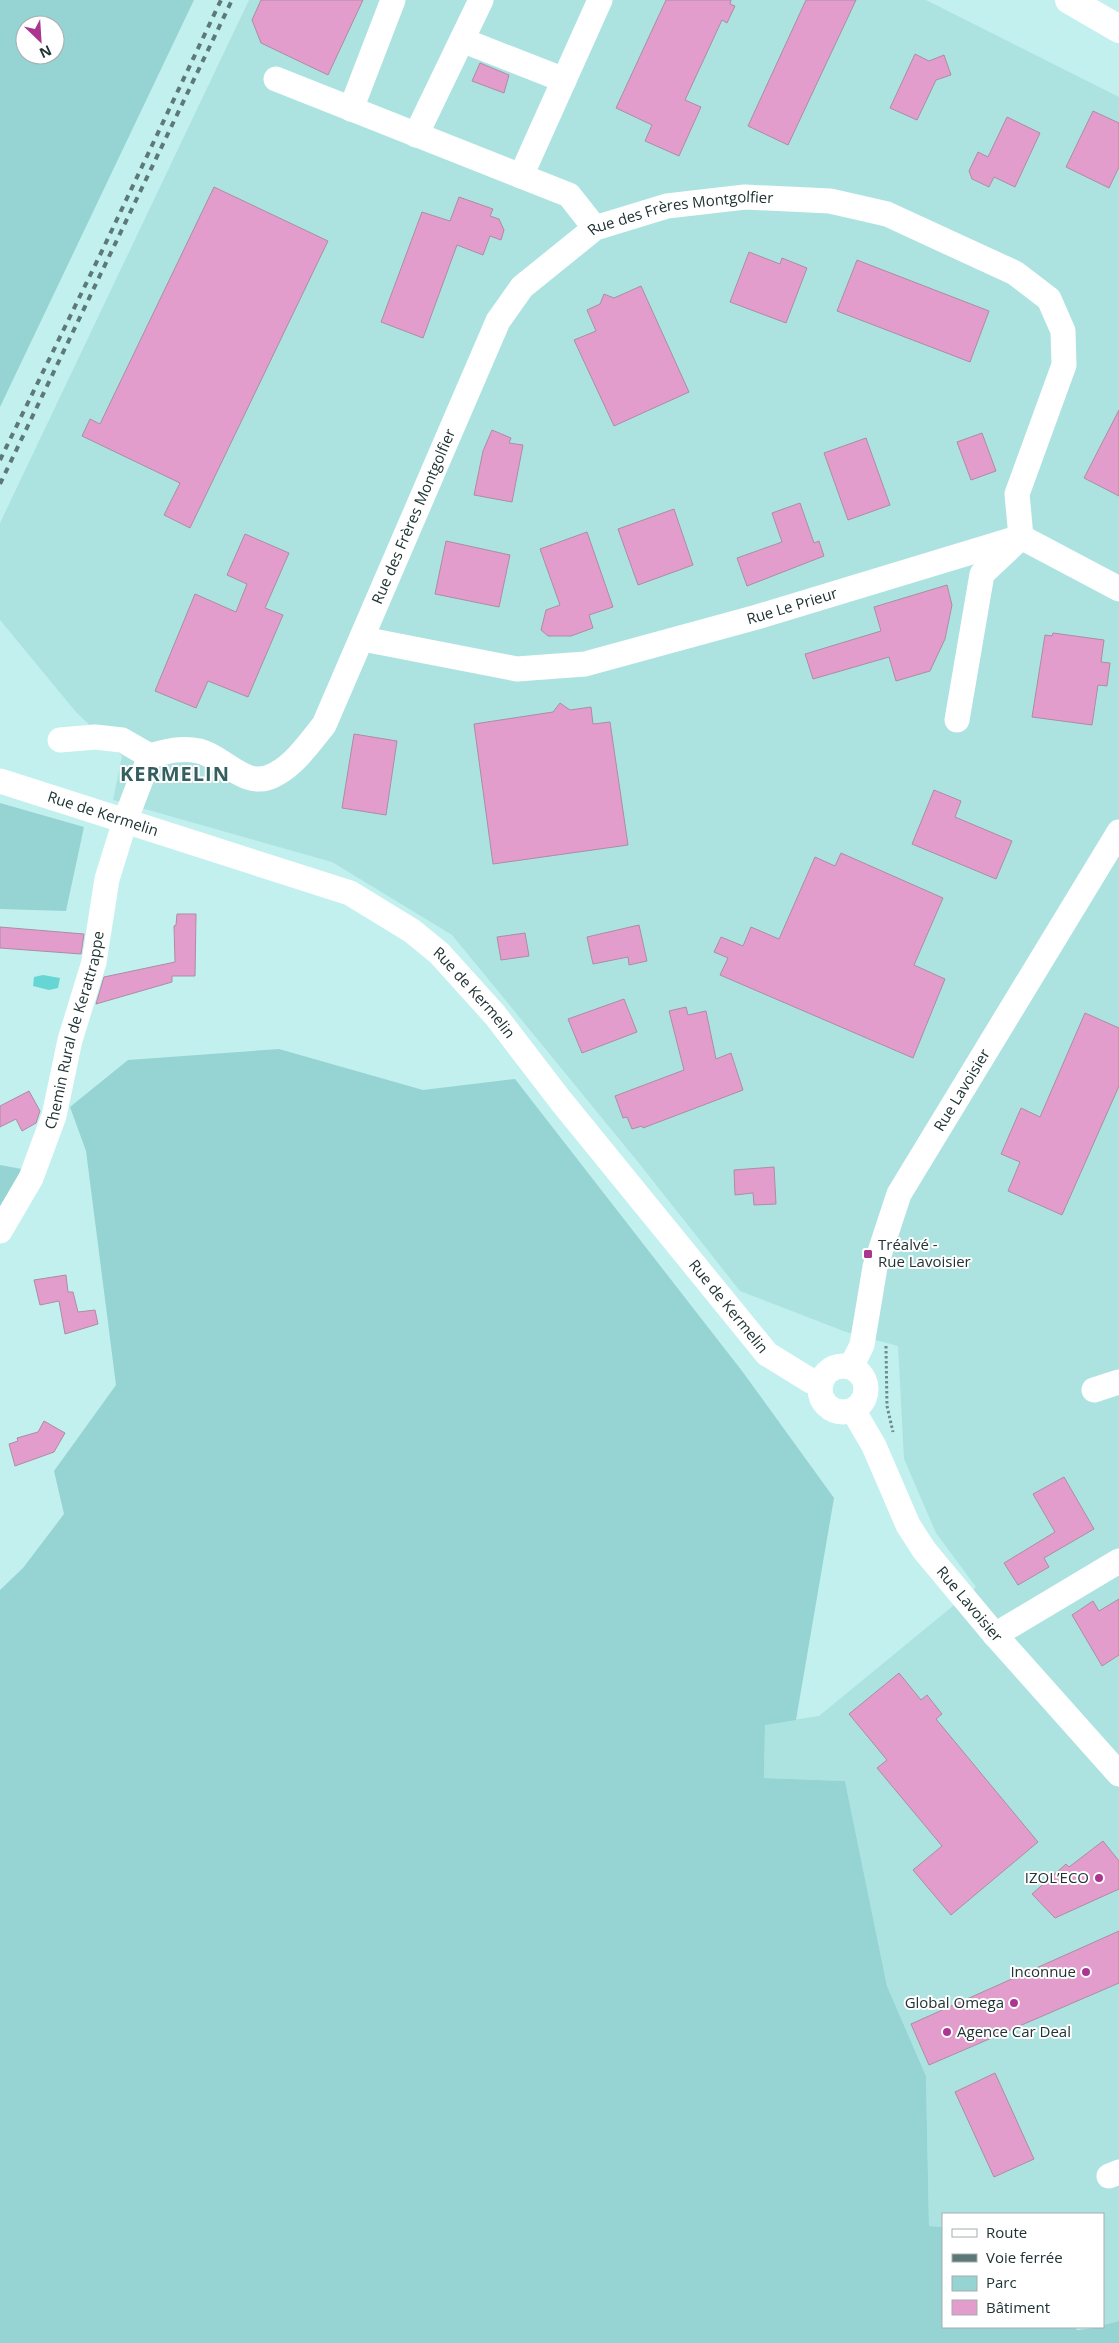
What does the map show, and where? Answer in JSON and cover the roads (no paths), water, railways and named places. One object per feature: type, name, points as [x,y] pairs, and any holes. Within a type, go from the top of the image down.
[{"type":"main road","points":[[1069,0],[1119,29]]},
{"type":"street","points":[[350,109],[393,0]]},
{"type":"street","points":[[416,135],[481,0]]},
{"type":"street","points":[[521,176],[600,0]]},
{"type":"street","points":[[462,40],[564,80]]},
{"type":"street","points":[[276,79],[569,195],[595,228]]},
{"type":"street","name":"Rue des Frères Montgolfier","points":[[150,756],[178,748],[201,751],[240,775],[254,778],[274,776],[292,763],[324,725],[363,639],[498,321],[522,286],[595,228],[667,206],[744,197],[830,201],[887,214],[1015,273],[1049,299],[1063,331],[1064,365],[1017,494],[1021,537]]},
{"type":"street","points":[[957,720],[982,574],[1021,537],[1119,589]]},
{"type":"street","name":"Rue Le Prieur","points":[[363,639],[517,669],[584,664],[757,617],[1021,537]]},
{"type":"street","points":[[60,740],[95,737],[122,740],[150,756]]},
{"type":"street","name":"Chemin Rural de Kerattrappe","points":[[0,1231],[30,1178],[54,1116],[70,1040],[94,962],[107,879],[125,821],[150,756]]},
{"type":"street","name":"Rue de Kermelin","points":[[0,781],[350,894],[412,931],[439,953],[495,1015],[567,1108],[768,1354],[811,1381],[821,1384]]},
{"type":"street","name":"Rue Lavoisier","points":[[852,1367],[862,1345],[875,1267],[899,1194],[1119,832]]},
{"type":"street","points":[[852,1367],[859,1372],[866,1387],[863,1400],[853,1410],[838,1411],[830,1408],[821,1395],[821,1384],[828,1372],[835,1368],[852,1367]]},
{"type":"street","points":[[1094,1390],[1119,1382]]},
{"type":"street","name":"Rue Lavoisier","points":[[853,1410],[874,1446],[908,1525],[924,1550],[995,1635],[1119,1774]]},
{"type":"street","points":[[995,1635],[1119,1561]]},
{"type":"railway","points":[[0,460],[221,0]]},
{"type":"railway","points":[[0,484],[232,0]]},
{"type":"place","name":"Tréalvé - Rue Lavoisier","points":[[868,1254]]},
{"type":"place","name":"IZOL’ECO","points":[[1099,1878]]},
{"type":"place","name":"Inconnue","points":[[1086,1972]]},
{"type":"place","name":"Global Omega","points":[[1014,2003]]},
{"type":"place","name":"Agence Car Deal","points":[[947,2032]]},
{"type":"district","name":"KERMELIN","points":[[175,774]]}]
